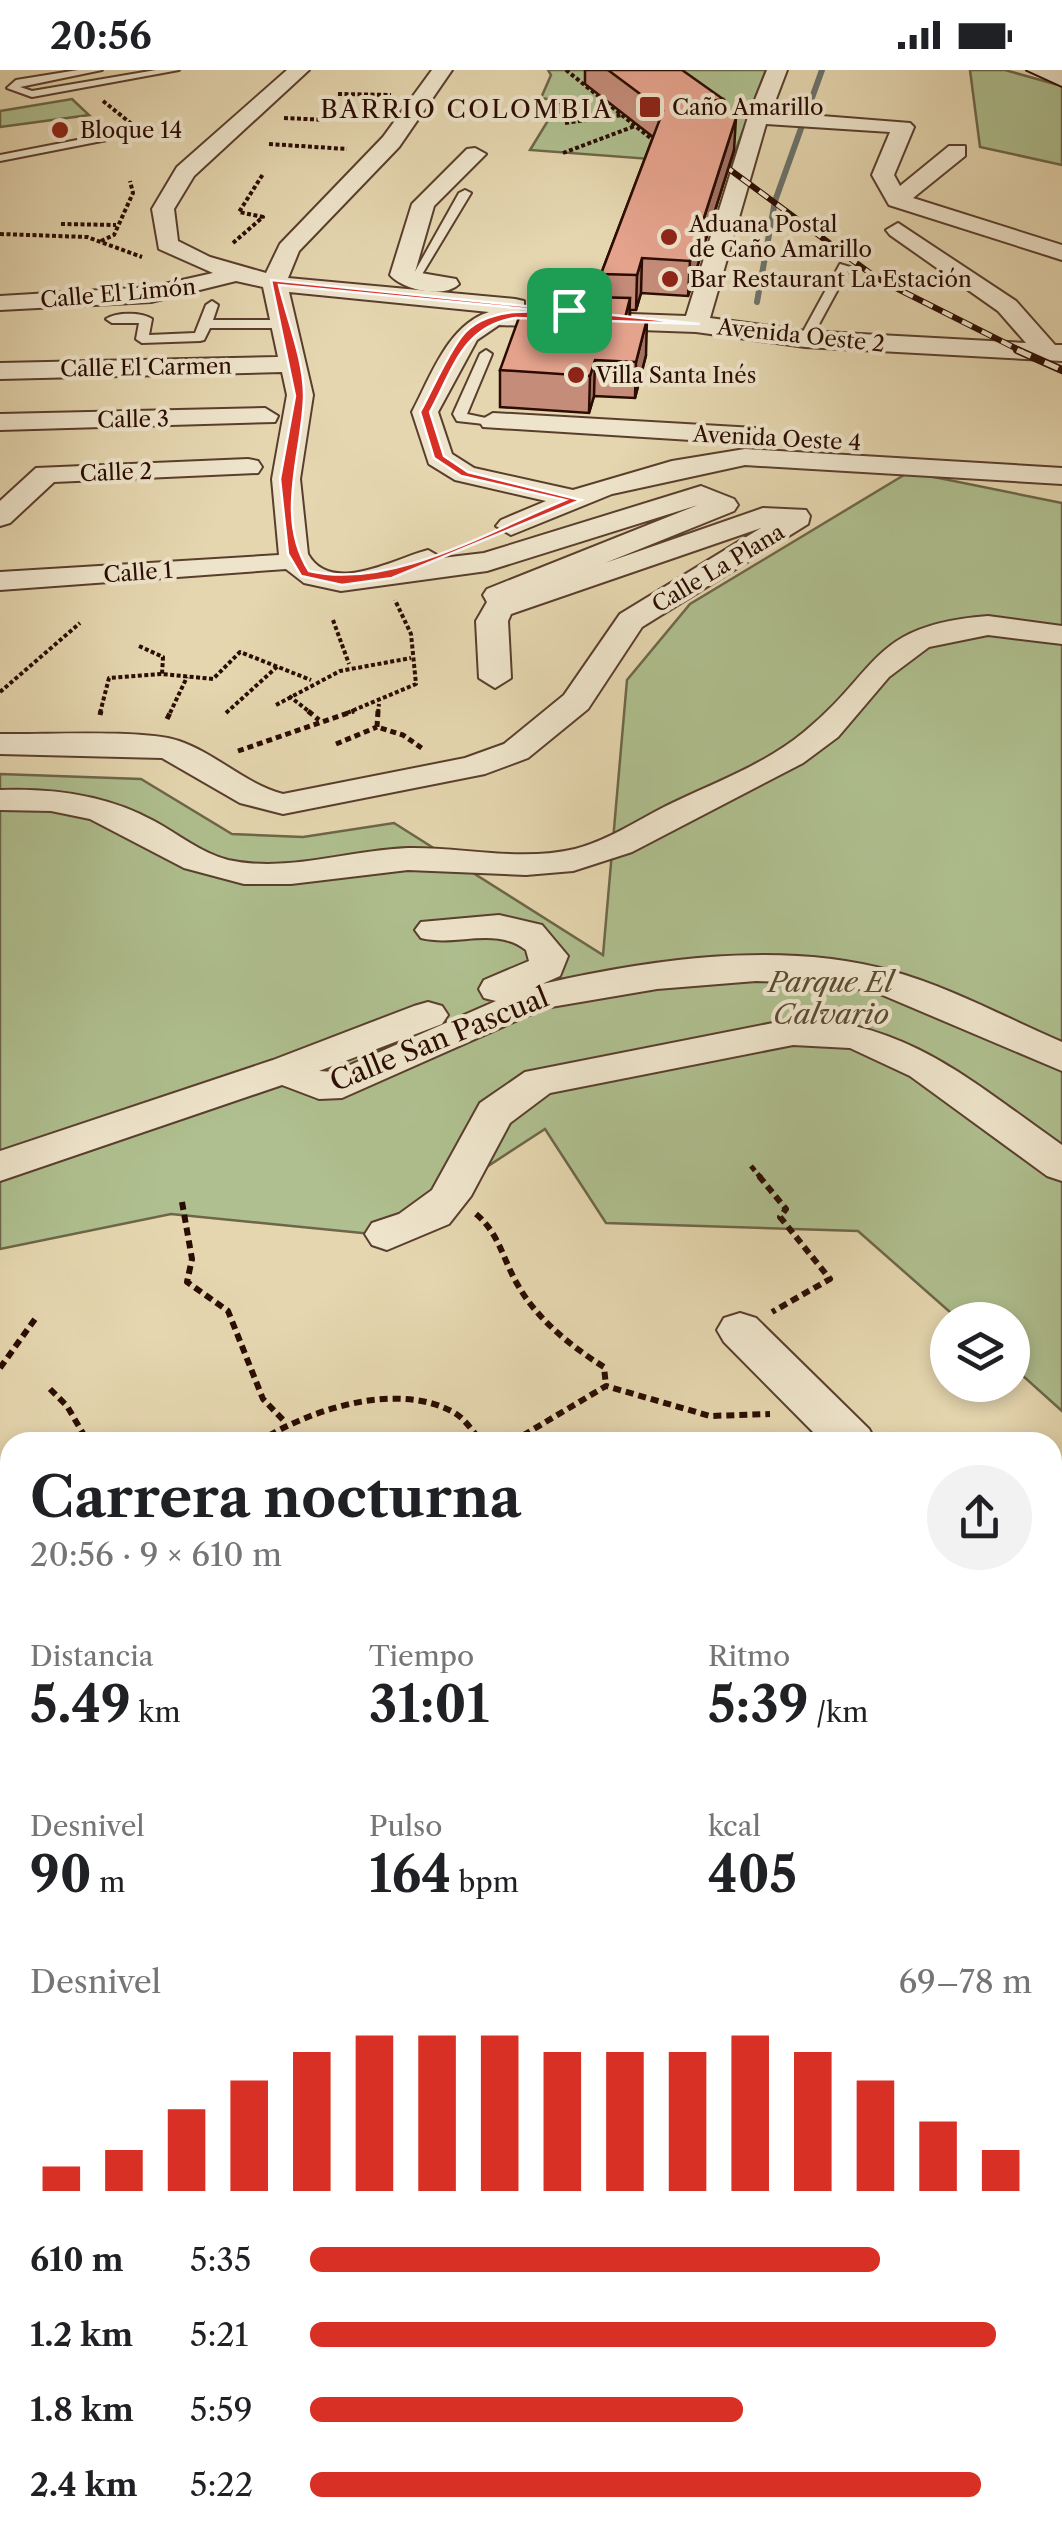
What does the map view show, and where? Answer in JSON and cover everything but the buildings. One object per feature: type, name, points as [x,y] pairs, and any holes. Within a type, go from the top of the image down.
[{"type":"main road","points":[[1040,70],[1062,78]]},
{"type":"street","points":[[299,70],[185,172],[163,208],[167,244],[198,261],[254,256],[381,151],[442,70]]},
{"type":"street","points":[[700,315],[758,117],[777,70]]},
{"type":"street","points":[[758,117],[903,127],[883,174],[897,200],[1062,253]]},
{"type":"street","points":[[897,200],[957,152]]},
{"type":"street","points":[[475,154],[423,204],[407,278],[528,291]]},
{"type":"street","points":[[898,230],[1006,306],[1054,353]]},
{"type":"street","points":[[254,256],[274,282],[293,364],[300,406],[286,479],[293,554],[305,573],[315,577],[342,582],[392,574],[576,500],[672,469],[745,457],[1062,476]]},
{"type":"street","points":[[254,256],[274,282],[700,315]]},
{"type":"street","name":"Calle El Limón","points":[[0,303],[174,290],[215,282],[254,256]]},
{"type":"street","points":[[566,294],[700,315]]},
{"type":"street","name":"Avenida Oeste 2","points":[[576,500],[465,474],[439,458],[425,412],[466,337],[486,320],[516,316],[700,315],[805,340],[1054,353]]},
{"type":"street","name":"Calle El Carmen","points":[[0,370],[293,364]]},
{"type":"street","name":"Calle 3","points":[[0,422],[265,416]]},
{"type":"street","name":"Avenida Oeste 4","points":[[493,421],[1062,454]]},
{"type":"street","name":"Calle 2","points":[[0,517],[46,474],[248,468]]},
{"type":"street","name":"Calle La Plana","points":[[0,744],[153,747],[184,754],[252,796],[283,804],[456,772],[516,752],[532,740],[576,702],[631,620],[759,540],[792,524],[796,516],[773,514],[523,602],[502,602],[498,594],[724,505],[701,495],[487,562],[392,574]]},
{"type":"street","name":"Calle 1","points":[[0,580],[275,564]]},
{"type":"street","points":[[494,678],[492,621],[502,602]]},
{"type":"street","points":[[0,800],[72,804],[103,812],[130,822],[194,861],[240,874],[296,875],[410,859],[551,864],[600,853],[786,759],[831,728],[892,655],[924,637],[978,626],[1062,635]]},
{"type":"street","points":[[286,1069],[546,968],[545,948],[526,930],[434,930]]},
{"type":"street","name":"Calle San Pascual","points":[[0,1166],[286,1069],[306,1083],[324,1088],[342,1084],[533,999],[565,990],[763,969],[875,978],[1062,1058]]},
{"type":"street","points":[[387,1234],[433,1216],[450,1200],[493,1115],[511,1096],[539,1082],[814,1030],[860,1037],[924,1067],[1062,1166]]},
{"type":"street","points":[[740,1330],[843,1432]]},
{"type":"lane","points":[[97,70],[20,82],[12,88],[25,95],[39,94],[174,70]]},
{"type":"lane","points":[[0,158],[108,137]]},
{"type":"lane","points":[[407,278],[464,193]]},
{"type":"lane","points":[[805,340],[844,267]]},
{"type":"lane","points":[[112,319],[146,319],[142,339],[200,338],[212,305]]},
{"type":"lane","points":[[205,324],[282,324]]},
{"type":"lane","points":[[486,354],[460,414],[462,418],[493,421]]},
{"type":"path","points":[[566,70],[666,151]]},
{"type":"path","points":[[338,94],[420,96]]},
{"type":"path","points":[[565,123],[622,115]]},
{"type":"path","points":[[563,153],[636,126]]},
{"type":"path","points":[[654,141],[668,139]]},
{"type":"path","points":[[269,144],[381,151]]},
{"type":"path","points":[[254,256],[229,246],[263,217],[239,212],[262,174]]},
{"type":"path","points":[[100,242],[114,236],[133,193],[130,181]]},
{"type":"path","points":[[62,224],[116,225]]},
{"type":"path","points":[[0,234],[87,237],[142,257]]},
{"type":"path","points":[[142,257],[140,249],[167,244]]},
{"type":"path","points":[[132,270],[142,257]]},
{"type":"path","points":[[204,765],[320,721],[379,704],[416,684],[411,658],[414,628],[392,574]]},
{"type":"path","points":[[332,620],[349,664]]},
{"type":"path","points":[[0,692],[30,669],[39,651],[80,623]]},
{"type":"path","points":[[139,646],[164,656],[162,674]]},
{"type":"path","points":[[98,746],[109,678],[162,674],[213,679],[240,652],[279,664],[311,680]]},
{"type":"path","points":[[276,705],[311,680],[349,664],[411,658]]},
{"type":"path","points":[[226,713],[279,664]]},
{"type":"path","points":[[153,747],[187,677]]},
{"type":"path","points":[[288,696],[320,721]]},
{"type":"path","points":[[377,727],[379,704]]},
{"type":"path","points":[[336,744],[377,727],[403,735],[456,772]]},
{"type":"path","points":[[740,1330],[830,1279],[780,1217],[786,1209],[751,1166]]},
{"type":"path","points":[[450,1200],[481,1217],[500,1238],[524,1296],[579,1352],[604,1367],[606,1386]]},
{"type":"path","points":[[182,1202],[192,1259],[188,1282],[228,1311],[263,1399],[286,1423]]},
{"type":"path","points":[[0,1368],[36,1319]]},
{"type":"path","points":[[529,1432],[606,1386],[661,1405],[751,1420],[814,1399]]},
{"type":"path","points":[[50,1389],[67,1406],[82,1432]]},
{"type":"path","points":[[273,1432],[326,1405],[366,1399],[425,1404],[457,1415],[473,1432]]},
{"type":"green space","points":[[548,70],[766,70],[730,165],[530,150],[560,101],[541,98],[551,75]]},
{"type":"green space","points":[[970,70],[1005,70],[1062,86],[1062,165],[980,147]]},
{"type":"green space","points":[[72,99],[89,115],[0,127],[0,111]]},
{"type":"green space","name":"Parque El Calvario","points":[[909,472],[1062,503],[1062,1411],[1030,1382],[1030,1302],[939,1302],[858,1231],[606,1223],[545,1129],[382,1235],[171,1214],[0,1249],[0,774],[141,779],[232,834],[303,837],[394,823],[603,955],[627,680],[690,604]]},
{"type":"waterway","points":[[757,302],[775,201],[822,70]]},
{"type":"railway","points":[[706,152],[878,279],[1023,352]]},
{"type":"railway","points":[[1017,350],[1062,370]]},
{"type":"place","name":"Caño Amarillo","points":[[650,107]]},
{"type":"place","name":"Bloque 14","points":[[60,130]]},
{"type":"place","name":"Aduana Postal de Caño Amarillo","points":[[669,237]]},
{"type":"place","name":"Bar Restaurant La Estación","points":[[670,279]]},
{"type":"place","name":"Villa Santa Inés","points":[[576,375]]},
{"type":"district","name":"BARRIO COLOMBIA","points":[[467,109]]},
{"type":"route","points":[[274,282],[569,310],[696,324],[659,326],[516,316],[486,320],[466,337],[425,412],[439,458],[465,474],[520,490],[576,500],[388,576],[342,582],[305,573],[293,554],[286,479],[288,449],[298,421],[300,396],[274,282]]}]
